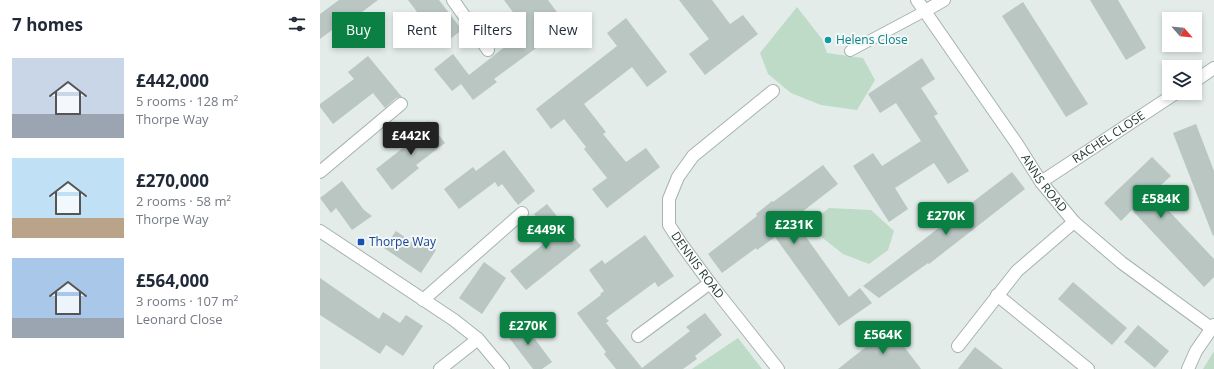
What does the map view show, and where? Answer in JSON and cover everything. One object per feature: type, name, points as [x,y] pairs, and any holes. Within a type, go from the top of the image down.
[{"type":"street","points":[[453,0],[488,50]]},
{"type":"street","name":"ANNS ROAD","points":[[917,0],[1013,138],[1040,182],[1074,222],[1122,263],[1213,326]]},
{"type":"street","points":[[925,11],[944,0]]},
{"type":"street","points":[[1202,76],[1214,68]]},
{"type":"street","name":"DENNIS ROAD","points":[[773,91],[693,156],[678,177],[668,199],[669,225],[710,283],[778,369]]},
{"type":"street","name":"RACHEL CLOSE","points":[[1040,182],[1165,100]]},
{"type":"street","points":[[320,172],[401,104]]},
{"type":"street","points":[[423,300],[522,213]]},
{"type":"street","points":[[958,346],[1017,271],[1074,222]]},
{"type":"street","points":[[320,230],[454,320],[478,339],[503,369]]},
{"type":"street","points":[[638,336],[710,283]]},
{"type":"street","points":[[997,295],[1088,369]]},
{"type":"street","points":[[1188,369],[1196,351],[1213,326]]},
{"type":"street","points":[[440,369],[478,339]]},
{"type":"lane","points":[[850,51],[925,11]]},
{"type":"green space","points":[[797,7],[822,39],[827,53],[863,58],[875,80],[857,110],[821,105],[791,93],[768,74],[760,53]]},
{"type":"green space","points":[[829,208],[871,210],[894,231],[888,250],[869,264],[843,254],[814,231],[809,224]]},
{"type":"green space","points":[[738,338],[762,369],[692,369]]},
{"type":"green space","points":[[1214,351],[1214,369],[1203,369]]},
{"type":"building","points":[[339,0],[378,0],[362,12],[332,12],[332,30],[320,39],[320,14]]},
{"type":"building","points":[[408,0],[439,0],[448,12],[417,12]]},
{"type":"building","points":[[504,0],[548,0],[557,12],[534,12],[534,48],[536,48],[494,79],[497,82],[473,100],[461,84],[452,91],[434,69],[453,54],[469,75],[503,48],[526,48],[526,12],[513,12]]},
{"type":"building","points":[[679,0],[712,0],[730,24],[743,15],[758,34],[705,75],[689,54],[709,39]]},
{"type":"building","points":[[1090,0],[1118,0],[1146,48],[1126,60]]},
{"type":"building","points":[[1023,2],[1088,104],[1066,117],[1002,16]]},
{"type":"building","points":[[451,16],[459,26],[459,32],[451,38]]},
{"type":"building","points":[[626,18],[667,72],[647,87],[632,67],[584,104],[606,132],[603,134],[626,162],[646,148],[660,167],[607,208],[592,189],[607,178],[584,149],[586,147],[564,119],[551,129],[536,109],[617,46],[607,33]]},
{"type":"building","points":[[368,56],[402,97],[396,98],[385,108],[373,93],[333,124],[320,107],[320,104],[354,79],[348,72]]},
{"type":"building","points":[[922,58],[935,79],[921,88],[938,114],[934,116],[969,171],[948,184],[934,163],[895,188],[908,209],[889,222],[853,166],[873,153],[882,166],[921,141],[896,103],[880,113],[868,94]]},
{"type":"building","points":[[428,121],[445,143],[416,165],[419,168],[392,190],[376,169],[412,141],[408,136]]},
{"type":"building","points":[[1196,124],[1214,171],[1213,236],[1173,133]]},
{"type":"building","points":[[504,150],[535,191],[518,205],[502,184],[498,187],[495,182],[459,209],[444,189],[473,167],[476,171]]},
{"type":"building","points":[[1152,157],[1171,176],[1152,193],[1214,259],[1214,277],[1204,287],[1132,210],[1121,221],[1104,203]]},
{"type":"building","points":[[823,165],[838,184],[793,219],[849,297],[860,288],[872,303],[839,326],[775,237],[757,250],[756,248],[722,273],[708,254],[757,216],[756,214],[772,201],[773,202]]},
{"type":"building","points":[[1012,172],[1025,189],[929,264],[928,263],[879,298],[863,286]]},
{"type":"building","points":[[342,181],[364,210],[372,216],[352,230],[336,208],[331,213],[320,198]]},
{"type":"building","points":[[547,204],[581,246],[526,290],[510,271],[546,242],[543,238],[549,233],[534,214]]},
{"type":"building","points":[[396,231],[413,243],[417,237],[436,250],[421,273],[384,248]]},
{"type":"building","points":[[645,235],[674,276],[658,287],[655,282],[606,318],[609,321],[606,323],[642,368],[690,331],[686,327],[705,313],[722,335],[695,356],[697,359],[683,369],[616,369],[604,354],[606,352],[577,313],[601,295],[600,294],[604,291],[589,270],[602,260],[605,264]]},
{"type":"building","points":[[484,262],[506,278],[482,314],[459,298]]},
{"type":"building","points":[[320,278],[379,319],[383,312],[400,323],[406,315],[423,326],[403,356],[386,345],[380,354],[320,315]]},
{"type":"building","points":[[1073,282],[1127,328],[1112,345],[1058,299]]},
{"type":"building","points":[[520,319],[552,362],[542,369],[533,369],[504,331]]},
{"type":"building","points":[[1138,325],[1169,351],[1155,368],[1124,342]]},
{"type":"building","points":[[890,328],[921,369],[838,369]]},
{"type":"building","points":[[975,347],[1003,369],[958,369]]},
{"type":"place","name":"Helens Close","points":[[828,40]]},
{"type":"place","name":"Thorpe Way","points":[[361,242]]}]
